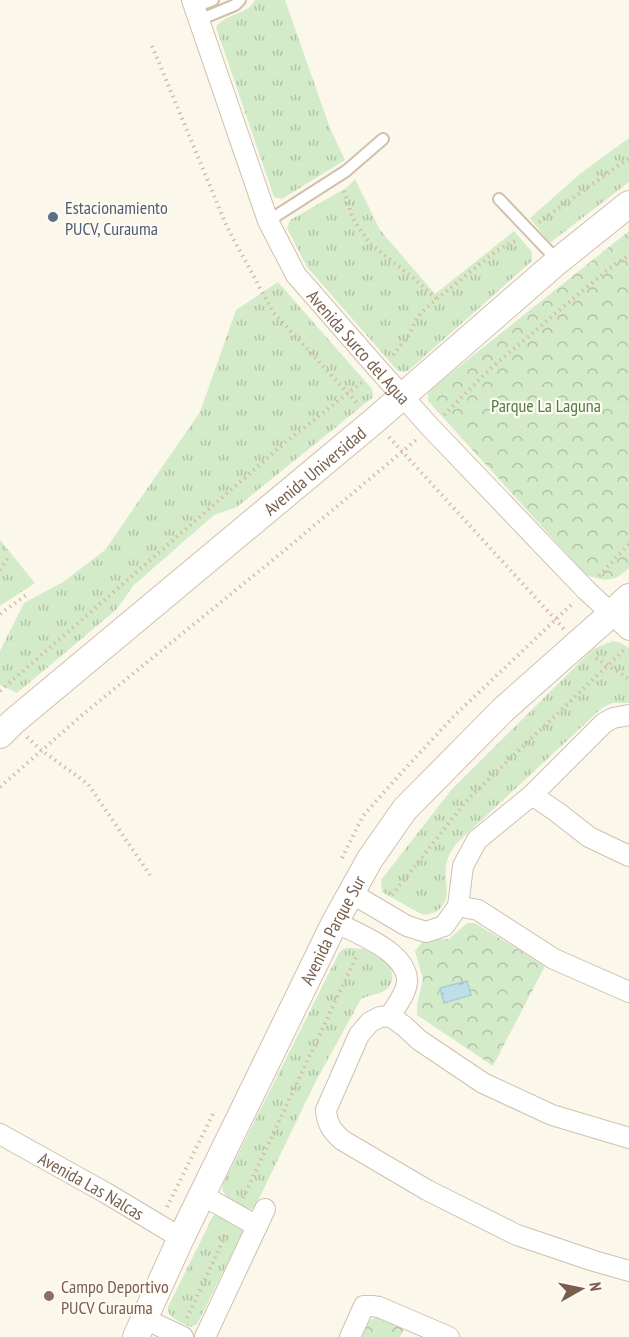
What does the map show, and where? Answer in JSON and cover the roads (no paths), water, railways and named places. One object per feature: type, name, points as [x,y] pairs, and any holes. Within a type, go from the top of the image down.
[{"type":"street","name":"Avenida Surco del Agua","points":[[195,9],[268,221],[296,275],[431,428],[586,590],[623,613]]},
{"type":"street","name":"Avenida Universidad","points":[[0,735],[403,397],[558,261],[629,204]]},
{"type":"street","name":"Avenida Parque Sur","points":[[141,1328],[181,1238],[335,921],[370,859],[405,809],[504,709],[577,644],[623,613]]},
{"type":"street","points":[[351,893],[407,926],[426,932],[444,926],[458,906],[463,866],[477,840],[532,795],[604,723],[613,718],[629,716]]},
{"type":"street","points":[[532,795],[589,837],[629,856]]},
{"type":"street","points":[[458,906],[478,910],[554,959],[629,992]]},
{"type":"street","points":[[335,921],[392,953],[404,967],[407,982],[390,1016]]},
{"type":"street","points":[[629,1138],[552,1115],[483,1083],[419,1040],[390,1016],[380,1017],[370,1022],[359,1035],[326,1110],[327,1121],[333,1132],[342,1140],[428,1190],[517,1235],[629,1271]]},
{"type":"street","name":"Avenida Las Nalcas","points":[[0,1134],[181,1238]]},
{"type":"street","points":[[202,1196],[235,1214],[261,1217],[205,1337]]},
{"type":"street","points":[[350,1337],[364,1306],[372,1306],[449,1337]]},
{"type":"street","points":[[141,1328],[181,1336]]},
{"type":"lane","points":[[195,9],[213,0]]},
{"type":"lane","points":[[195,9],[235,5],[240,0]]},
{"type":"lane","points":[[268,221],[339,176],[383,139]]},
{"type":"lane","points":[[499,199],[558,261]]},
{"type":"water","points":[[467,981],[471,995],[444,1003],[440,988]]},
{"type":"place","name":"Estacionamiento PUCV, Curauma","points":[[53,217]]},
{"type":"place","name":"Campo Deportivo PUCV Curauma","points":[[49,1296]]},
{"type":"park label","name":"Parque La Laguna","points":[[546,405]]}]
